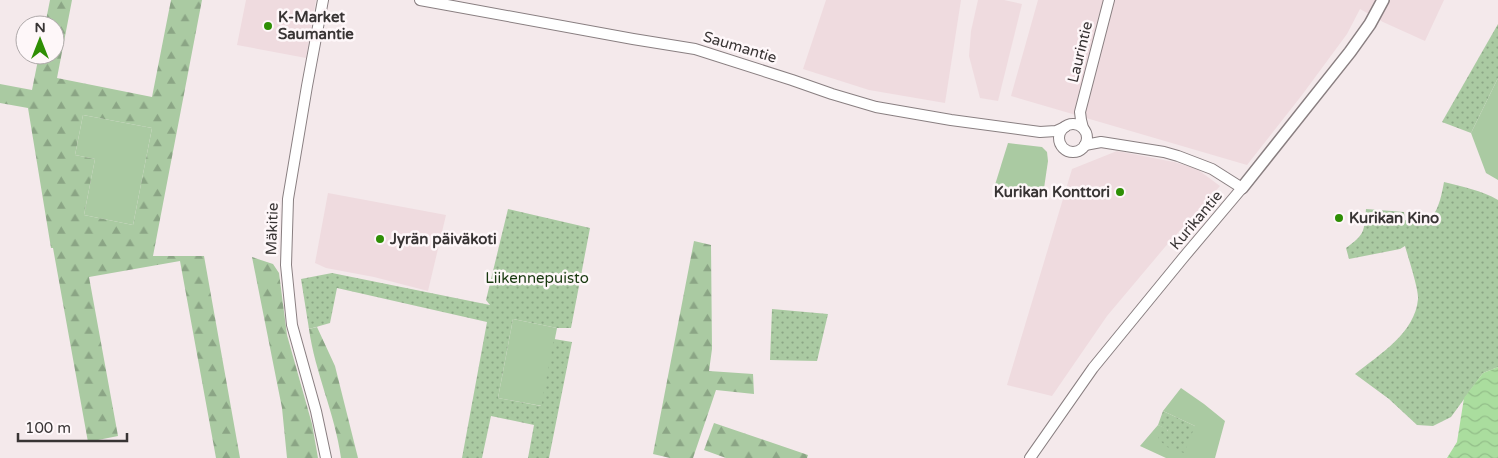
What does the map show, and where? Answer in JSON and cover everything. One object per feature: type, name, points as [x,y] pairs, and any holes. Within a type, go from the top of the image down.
[{"type":"main road","name":"Kurikantie","points":[[1242,188],[1350,52],[1370,24],[1383,0]]},
{"type":"street","name":"Mäkitie","points":[[323,0],[288,199],[286,265],[292,325],[316,411],[326,458]]},
{"type":"street","name":"Saumantie","points":[[420,0],[695,49],[876,107],[951,120],[1047,132],[1056,131],[1067,126]]},
{"type":"street","name":"Laurintie","points":[[1067,126],[1075,120],[1080,112],[1109,0]]},
{"type":"street","name":"Laurintie","points":[[1080,112],[1085,130]]},
{"type":"street","points":[[1059,142],[1060,134],[1067,126],[1077,125],[1092,138],[1101,142],[1178,156],[1222,174],[1242,188]]},
{"type":"street","points":[[1047,132],[1056,137],[1062,148],[1070,152],[1080,150],[1085,145],[1087,136],[1085,130]]},
{"type":"street","points":[[1085,145],[1101,142]]},
{"type":"street","name":"Kurikantie","points":[[1030,458],[1094,368],[1242,188]]},
{"type":"shaded area","points":[[246,0],[316,0],[306,58],[237,45]]},
{"type":"shaded area","points":[[826,0],[961,0],[945,103],[869,90],[803,69]]},
{"type":"shaded area","points":[[978,0],[1004,0],[1022,4],[998,101],[980,98],[969,56],[971,31]]},
{"type":"shaded area","points":[[1038,0],[1444,0],[1425,41],[1383,22],[1360,9],[1347,34],[1247,165],[1011,96]]},
{"type":"shaded area","points":[[1117,151],[1174,162],[1197,169],[1220,186],[1107,316],[1052,396],[1007,385],[1072,169]]},
{"type":"shaded area","name":"Jyrän päiväkoti","points":[[328,193],[446,215],[428,291],[374,277],[326,268],[315,263]]},
{"type":"green space","points":[[50,0],[72,0],[65,36],[65,15],[47,15]]},
{"type":"green space","points":[[171,0],[202,0],[153,256],[204,256],[240,458],[216,458],[180,261],[89,277],[118,436],[88,442],[53,248],[51,248],[28,108],[0,103],[0,84],[32,90],[37,65],[60,65],[57,78],[152,97]],"holes":[[[83,115],[152,128],[133,225],[84,215],[95,159],[75,155]]]},
{"type":"green space","points":[[1498,24],[1498,78],[1471,133],[1442,122]]},
{"type":"green space","points":[[1498,78],[1498,180],[1486,173],[1471,133]]},
{"type":"green space","points":[[83,115],[152,128],[133,225],[84,215],[95,159],[75,155]]},
{"type":"green space","points":[[1008,143],[1042,147],[1047,152],[1048,161],[1043,195],[994,188]]},
{"type":"green space","points":[[1444,182],[1478,191],[1498,200],[1498,367],[1483,373],[1451,417],[1433,426],[1417,425],[1389,399],[1355,374],[1395,342],[1410,322],[1415,311],[1418,295],[1405,246],[1400,249],[1349,259],[1346,248],[1360,236],[1365,223],[1366,209],[1404,212],[1405,220],[1415,223],[1423,223],[1429,219],[1438,207]]},
{"type":"green space","name":"Liikennepuisto","points":[[508,209],[590,228],[571,328],[557,328],[513,319],[498,398],[541,406],[554,339],[572,342],[549,458],[528,458],[534,425],[491,416],[482,458],[462,458],[487,322],[337,288],[330,323],[309,329],[301,279],[332,273],[490,305],[486,300]]},
{"type":"green space","points":[[694,241],[711,245],[712,349],[709,371],[753,374],[754,394],[716,390],[693,458],[670,458],[653,454]]},
{"type":"green space","points":[[252,257],[273,264],[279,273],[287,335],[312,424],[318,458],[287,458],[282,408]]},
{"type":"green space","points":[[772,309],[828,314],[817,361],[770,360]]},
{"type":"green space","points":[[513,319],[557,328],[542,406],[498,398]]},
{"type":"green space","points":[[317,327],[335,366],[358,458],[341,458],[309,329]]},
{"type":"green space","points":[[1181,388],[1225,421],[1215,458],[1166,458],[1140,446],[1158,425],[1168,429],[1167,433],[1158,439],[1195,426],[1163,411]]},
{"type":"green space","points":[[1163,411],[1195,426],[1184,453],[1167,447],[1158,439],[1161,430],[1166,433],[1168,430],[1158,425]]},
{"type":"green space","points":[[714,423],[808,455],[807,458],[726,458],[704,450]]},
{"type":"water","points":[[1498,367],[1498,458],[1447,458],[1457,442],[1464,398],[1483,373]]},
{"type":"place","name":"K-Market Saumantie","points":[[268,26]]},
{"type":"place","name":"Kurikan Konttori","points":[[1120,192]]},
{"type":"place","name":"Kurikan Kino","points":[[1339,218]]},
{"type":"place","name":"Jyrän päiväkoti","points":[[380,239]]}]
